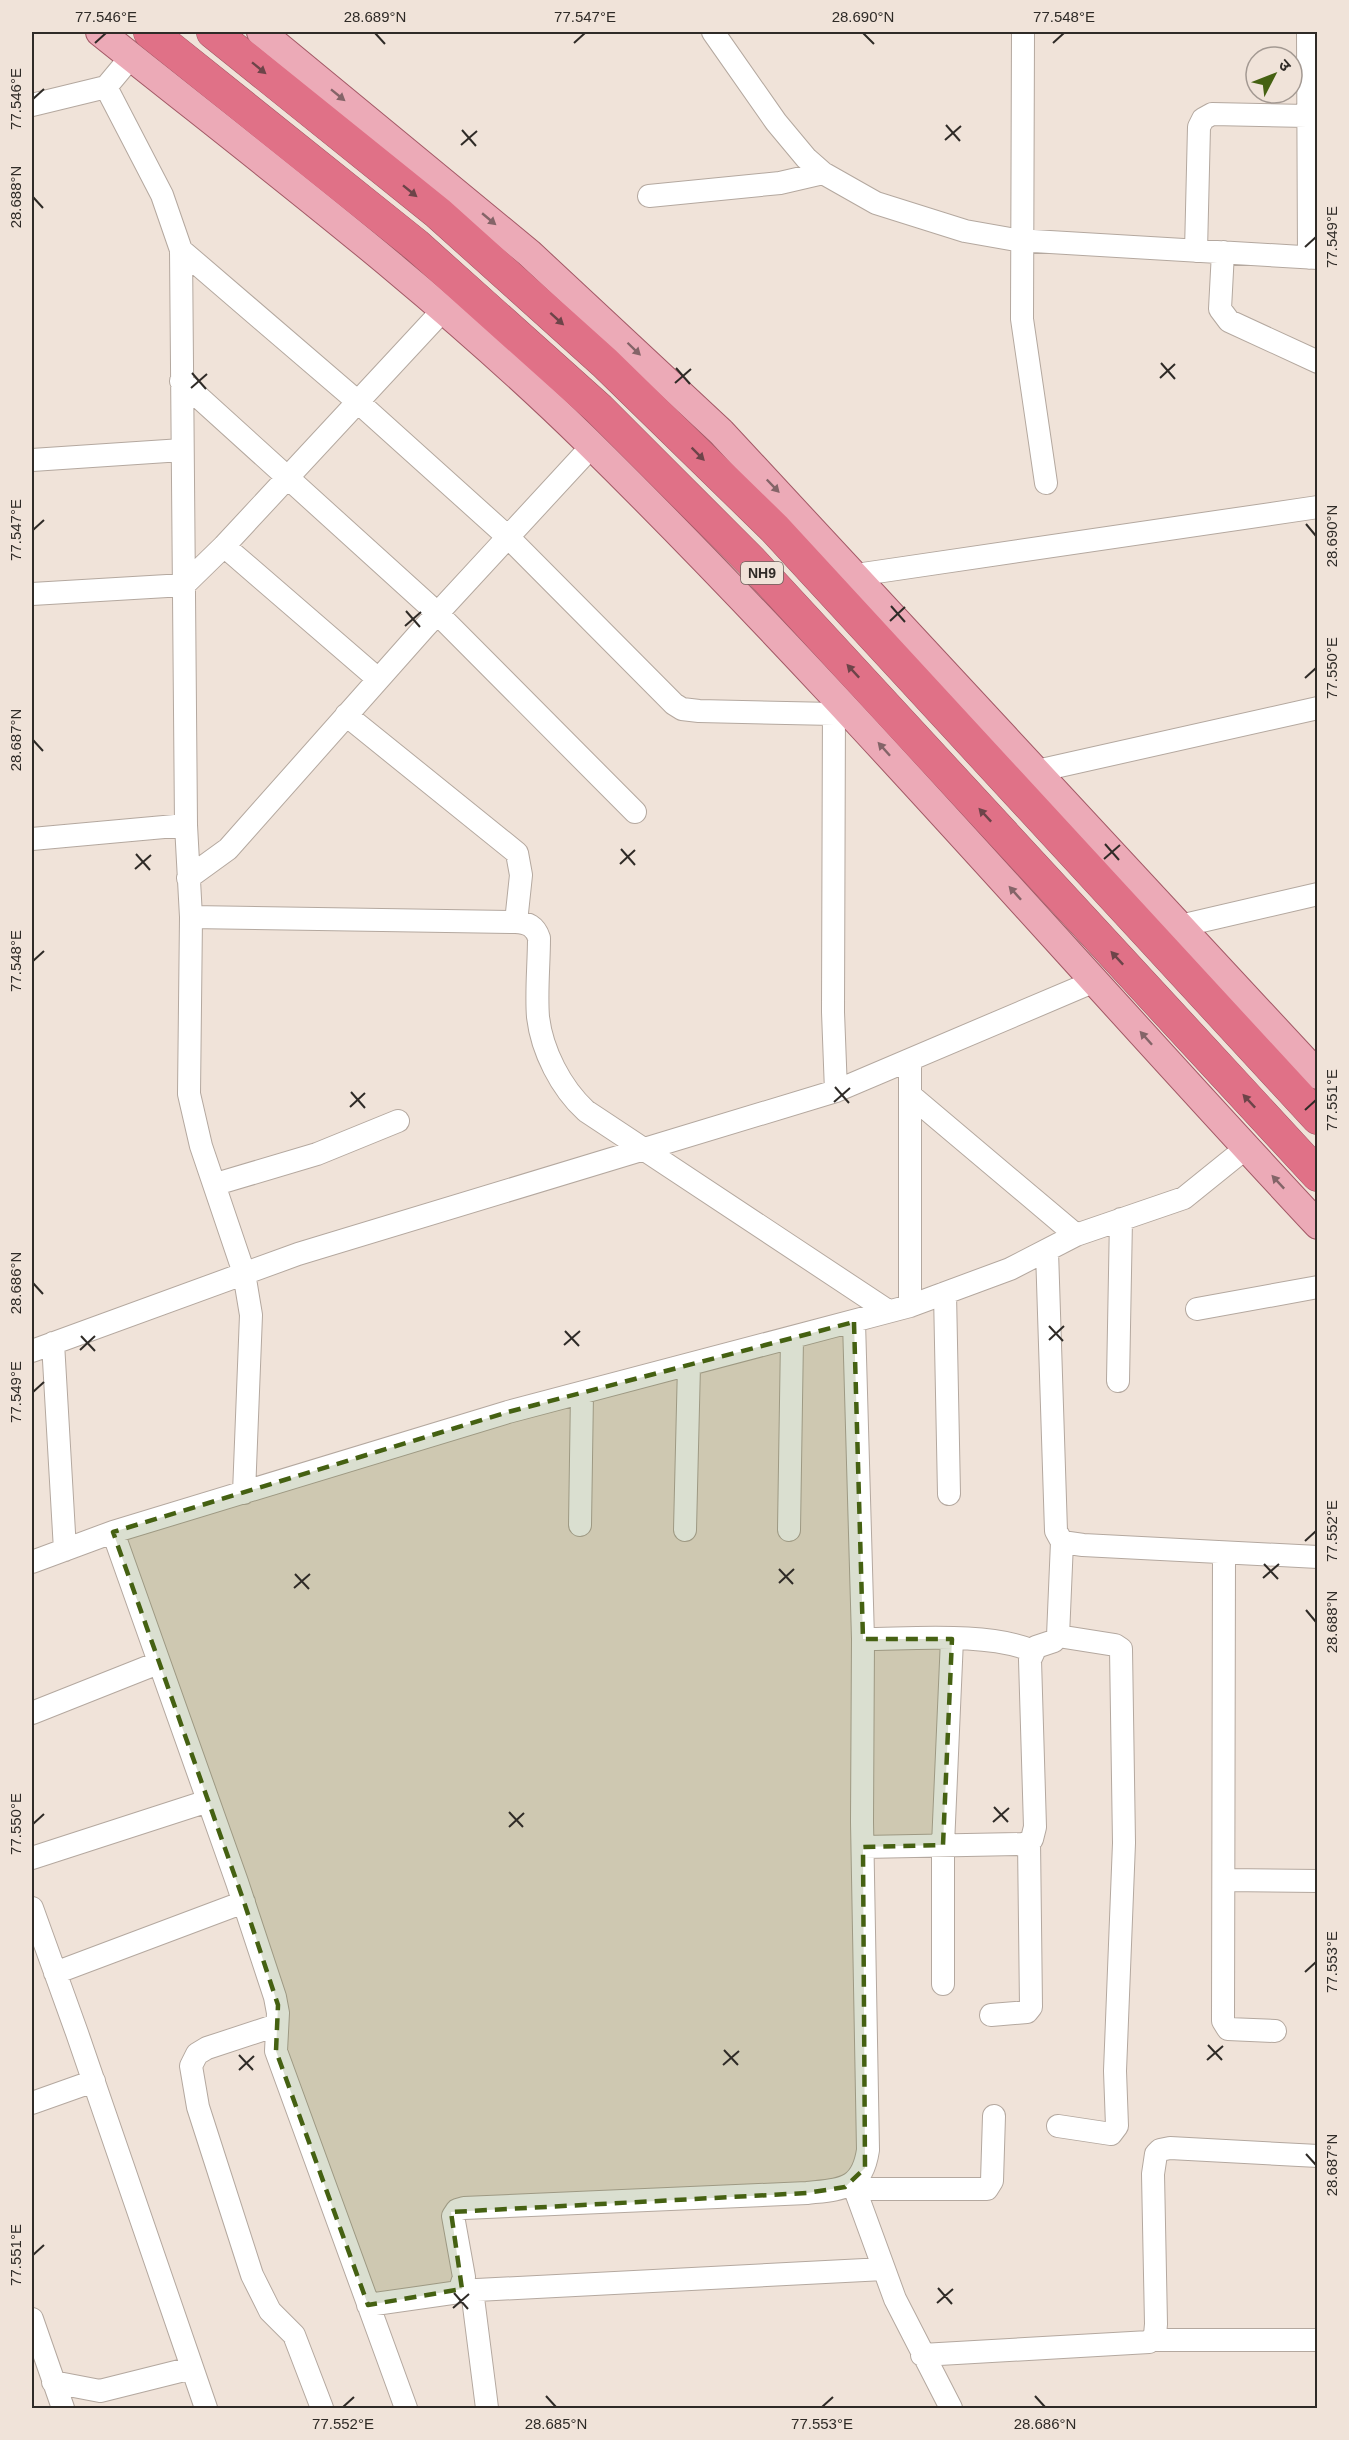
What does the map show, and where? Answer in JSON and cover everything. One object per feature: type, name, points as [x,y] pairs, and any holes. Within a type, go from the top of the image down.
[{"type":"highway","name":"NH9","points":[[213,32],[438,213],[605,363],[715,470],[782,537],[1317,1118]]},
{"type":"highway","name":"NH9","points":[[140,44],[416,245],[599,409],[751,561],[1317,1175]]},
{"type":"main road","points":[[100,32],[140,44],[292,184],[444,309],[592,447],[1095,981],[1317,1225]]},
{"type":"main road","points":[[261,32],[529,253],[721,432],[856,575],[1317,1076]]},
{"type":"street","points":[[713,32],[776,122],[823,173],[876,203],[965,231],[1023,240],[1313,258],[1307,116],[1308,32]]},
{"type":"street","points":[[1023,32],[1025,343],[1046,483]]},
{"type":"street","points":[[32,105],[106,87],[140,44]]},
{"type":"street","points":[[106,87],[162,195],[181,250],[186,825],[191,917],[189,1094],[198,1137],[216,1184],[244,1272],[251,1316],[244,1493]]},
{"type":"street","points":[[1196,251],[1199,127],[1203,119],[1212,114],[1307,116]]},
{"type":"street","points":[[649,196],[780,183],[823,173]]},
{"type":"street","points":[[181,250],[358,402],[508,537],[662,693],[682,709],[834,704],[833,1012],[836,1091]]},
{"type":"street","points":[[1223,252],[1220,309],[1228,321],[1317,362]]},
{"type":"street","points":[[32,594],[184,585],[289,477],[444,309]]},
{"type":"street","points":[[181,381],[437,614],[634,812]]},
{"type":"street","points":[[188,879],[228,849],[378,679],[592,447]]},
{"type":"street","points":[[32,460],[182,450]]},
{"type":"street","points":[[856,575],[1317,507]]},
{"type":"street","points":[[224,546],[378,679]]},
{"type":"street","points":[[1037,771],[1317,708]]},
{"type":"street","points":[[346,715],[517,853],[521,874],[516,922]]},
{"type":"street","points":[[32,839],[186,825]]},
{"type":"street","points":[[1180,926],[1317,894]]},
{"type":"street","points":[[191,917],[516,922],[530,925],[536,929],[539,938],[540,1029],[565,1089],[586,1111],[899,1308]]},
{"type":"street","points":[[65,1550],[42,1347],[244,1272],[405,1219],[836,1091],[1095,981]]},
{"type":"street","points":[[899,1308],[910,1061]]},
{"type":"street","points":[[910,1095],[1076,1234]]},
{"type":"street","points":[[216,1184],[317,1154],[398,1121]]},
{"type":"street","points":[[32,1562],[113,1532],[508,1412],[854,1322],[945,1293],[1010,1269],[1076,1234],[1184,1198],[1246,1148]]},
{"type":"street","points":[[1118,1381],[1121,1219]]},
{"type":"street","points":[[1047,1251],[1056,1531],[1062,1542],[1058,1636]]},
{"type":"street","points":[[1197,1309],[1317,1287]]},
{"type":"street","points":[[945,1293],[949,1494]]},
{"type":"street","points":[[854,1322],[863,1639],[863,1847],[868,2150],[865,2168],[854,2186]]},
{"type":"street","points":[[789,1530],[792,1338]]},
{"type":"street","points":[[685,1530],[689,1365]]},
{"type":"street","points":[[580,1525],[582,1393]]},
{"type":"street","points":[[113,1532],[244,1902],[278,2005],[276,2051],[406,2409]]},
{"type":"street","points":[[1062,1542],[1317,1557]]},
{"type":"street","points":[[1224,1553],[1223,2021],[1228,2029],[1275,2031]]},
{"type":"street","points":[[863,1847],[1024,1844],[1029,1841],[1034,1837],[1035,1827],[1030,1660],[1033,1651],[1058,1636],[1115,1645],[1120,1649],[1124,1843],[1115,2072],[1117,2126],[1111,2134],[1058,2126]]},
{"type":"street","points":[[863,1639],[952,1639],[1010,1643],[1033,1651]]},
{"type":"street","points":[[943,1984],[944,1845],[952,1639]]},
{"type":"street","points":[[32,1713],[158,1663]]},
{"type":"street","points":[[32,1858],[208,1801]]},
{"type":"street","points":[[991,2015],[1027,2012],[1031,2007],[1029,1841]]},
{"type":"street","points":[[1224,1881],[1317,1881]]},
{"type":"street","points":[[56,1973],[244,1902]]},
{"type":"street","points":[[32,1908],[94,2081],[206,2409]]},
{"type":"street","points":[[277,2025],[207,2048],[198,2054],[190,2066],[198,2107],[252,2275],[270,2311],[294,2335],[322,2409]]},
{"type":"street","points":[[32,2103],[94,2081]]},
{"type":"street","points":[[487,2409],[453,2216],[457,2210],[807,2193],[854,2186],[987,2189],[992,2181],[994,2115]]},
{"type":"street","points":[[1153,2340],[1156,2324],[1153,2174],[1156,2154],[1160,2150],[1170,2148],[1317,2156]]},
{"type":"street","points":[[854,2186],[895,2300],[951,2409]]},
{"type":"street","points":[[368,2305],[467,2289],[884,2269]]},
{"type":"street","points":[[32,2319],[36,2348],[63,2409]]},
{"type":"street","points":[[922,2355],[1144,2344],[1153,2340],[1317,2340]]},
{"type":"street","points":[[53,2382],[100,2391],[192,2368]]},
{"type":"highlighted area","points":[[854,1322],[863,1639],[952,1639],[943,1845],[863,1847],[865,2168],[845,2187],[807,2193],[451,2212],[462,2289],[368,2305],[276,2051],[278,2005],[244,1902],[113,1532],[508,1412]]}]
